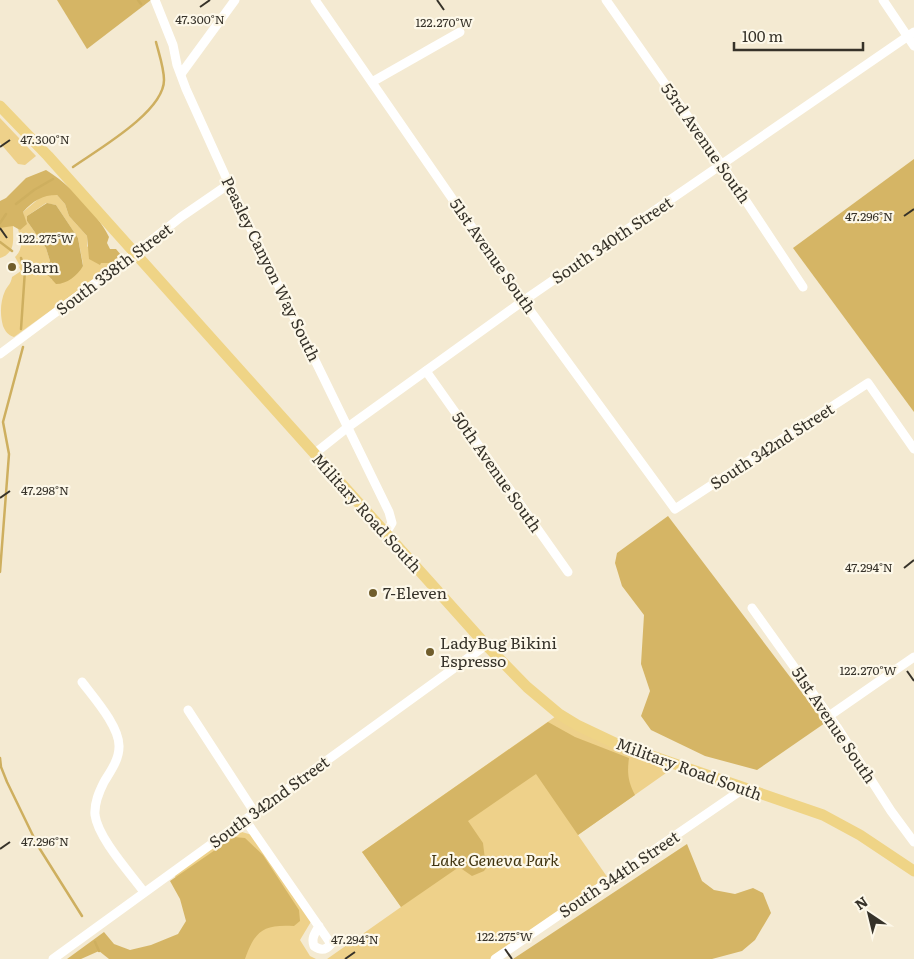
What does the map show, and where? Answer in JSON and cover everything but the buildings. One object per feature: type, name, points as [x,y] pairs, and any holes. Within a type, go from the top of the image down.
[{"type":"main road","name":"Military Road South","points":[[0,106],[46,154],[486,645],[527,688],[559,714],[617,744],[823,816],[860,835],[914,872]]},
{"type":"street","name":"Peasley Canyon Way South","points":[[155,0],[173,45],[181,74],[229,184],[392,518],[392,523],[386,533]]},
{"type":"street","points":[[181,74],[234,0]]},
{"type":"street","name":"51st Avenue South","points":[[315,0],[523,301],[676,509]]},
{"type":"street","name":"53rd Avenue South","points":[[606,0],[722,165],[804,287]]},
{"type":"street","points":[[883,0],[911,34],[914,46]]},
{"type":"street","points":[[372,82],[460,32]]},
{"type":"street","name":"South 340th Street","points":[[314,454],[348,427],[523,301],[911,34]]},
{"type":"street","name":"South 338th Street","points":[[0,354],[181,217],[229,184]]},
{"type":"street","name":"50th Avenue South","points":[[426,371],[568,572]]},
{"type":"street","name":"South 342nd Street","points":[[676,509],[868,383],[914,449]]},
{"type":"street","name":"51st Avenue South","points":[[752,608],[829,716],[891,811],[914,842]]},
{"type":"street","name":"South 342nd Street","points":[[53,959],[486,645]]},
{"type":"street","points":[[829,716],[914,657]]},
{"type":"street","points":[[82,682],[118,737],[119,747],[117,758],[99,792],[95,815],[106,841],[144,892]]},
{"type":"street","points":[[188,710],[255,813]]},
{"type":"street","name":"South 344th Street","points":[[495,959],[744,789]]},
{"type":"street","points":[[246,820],[319,926]]},
{"type":"green space","points":[[0,118],[36,156],[25,165],[18,164],[0,143]]},
{"type":"green space","points":[[57,195],[65,204],[69,216],[87,236],[87,246],[101,263],[119,261],[14,337],[7,333],[3,326],[1,304],[12,277],[21,271],[15,257],[21,247],[18,229],[20,230],[24,217],[23,212],[42,196]],"holes":[[[46,203],[56,205],[78,238],[83,266],[52,280],[45,269],[50,261],[46,248],[27,221],[27,216]]]},
{"type":"green space","points":[[13,226],[13,241],[9,253],[0,258],[0,228]]},
{"type":"green space","name":"Lake Geneva Park","points":[[559,714],[676,766],[578,835],[610,881],[495,959],[327,959],[401,907],[362,852]]},
{"type":"green space","points":[[242,832],[252,835],[312,920],[300,940],[310,956],[316,959],[234,959],[174,875],[233,833]]},
{"type":"shaded area","points":[[57,0],[151,0],[87,49]]},
{"type":"shaded area","points":[[914,159],[914,412],[793,248]]},
{"type":"shaded area","points":[[46,170],[64,183],[90,209],[109,237],[107,243],[110,249],[116,249],[121,255],[117,256],[119,261],[101,263],[100,265],[89,259],[87,236],[69,216],[65,204],[57,195],[42,197],[27,208],[23,212],[27,224],[20,230],[13,226],[0,228],[0,201],[6,198],[26,178]]},
{"type":"shaded area","points":[[47,203],[56,205],[78,238],[83,266],[71,279],[60,284],[56,284],[46,273],[45,269],[50,261],[46,248],[27,221],[27,216]]},
{"type":"shaded area","points":[[668,516],[825,723],[757,770],[705,756],[651,730],[641,716],[650,691],[641,664],[644,615],[622,586],[615,563],[617,553]]},
{"type":"shaded area","points":[[548,722],[575,737],[629,758],[629,777],[635,795],[578,835],[536,774],[468,821],[483,843],[486,868],[484,871],[472,876],[459,867],[401,907],[362,852]]},
{"type":"shaded area","points":[[234,837],[245,838],[263,855],[299,910],[300,921],[294,926],[275,926],[262,931],[253,942],[245,959],[109,959],[99,951],[81,959],[67,959],[104,932],[114,944],[130,950],[151,945],[178,934],[186,921],[180,899],[170,881]]},
{"type":"shaded area","points":[[687,844],[702,881],[714,890],[735,894],[753,888],[763,893],[771,913],[755,940],[742,951],[712,959],[513,959]]},
{"type":"waterway","points":[[138,0],[141,4]]},
{"type":"waterway","points":[[73,167],[128,129],[153,105],[161,92],[164,80],[156,42]]},
{"type":"waterway","points":[[16,204],[34,190],[53,179]]},
{"type":"waterway","points":[[0,223],[6,214]]},
{"type":"waterway","points":[[0,242],[12,251]]},
{"type":"waterway","points":[[21,258],[25,270],[21,329]]},
{"type":"waterway","points":[[0,572],[9,454],[3,422],[23,347]]},
{"type":"waterway","points":[[0,758],[1,767],[7,782],[38,846],[82,916]]},
{"type":"waterway","points":[[95,942],[99,951]]},
{"type":"place","name":"Barn","points":[[12,267]]},
{"type":"place","name":"7-Eleven","points":[[373,593]]},
{"type":"place","name":"LadyBug Bikini Espresso","points":[[430,652]]}]
